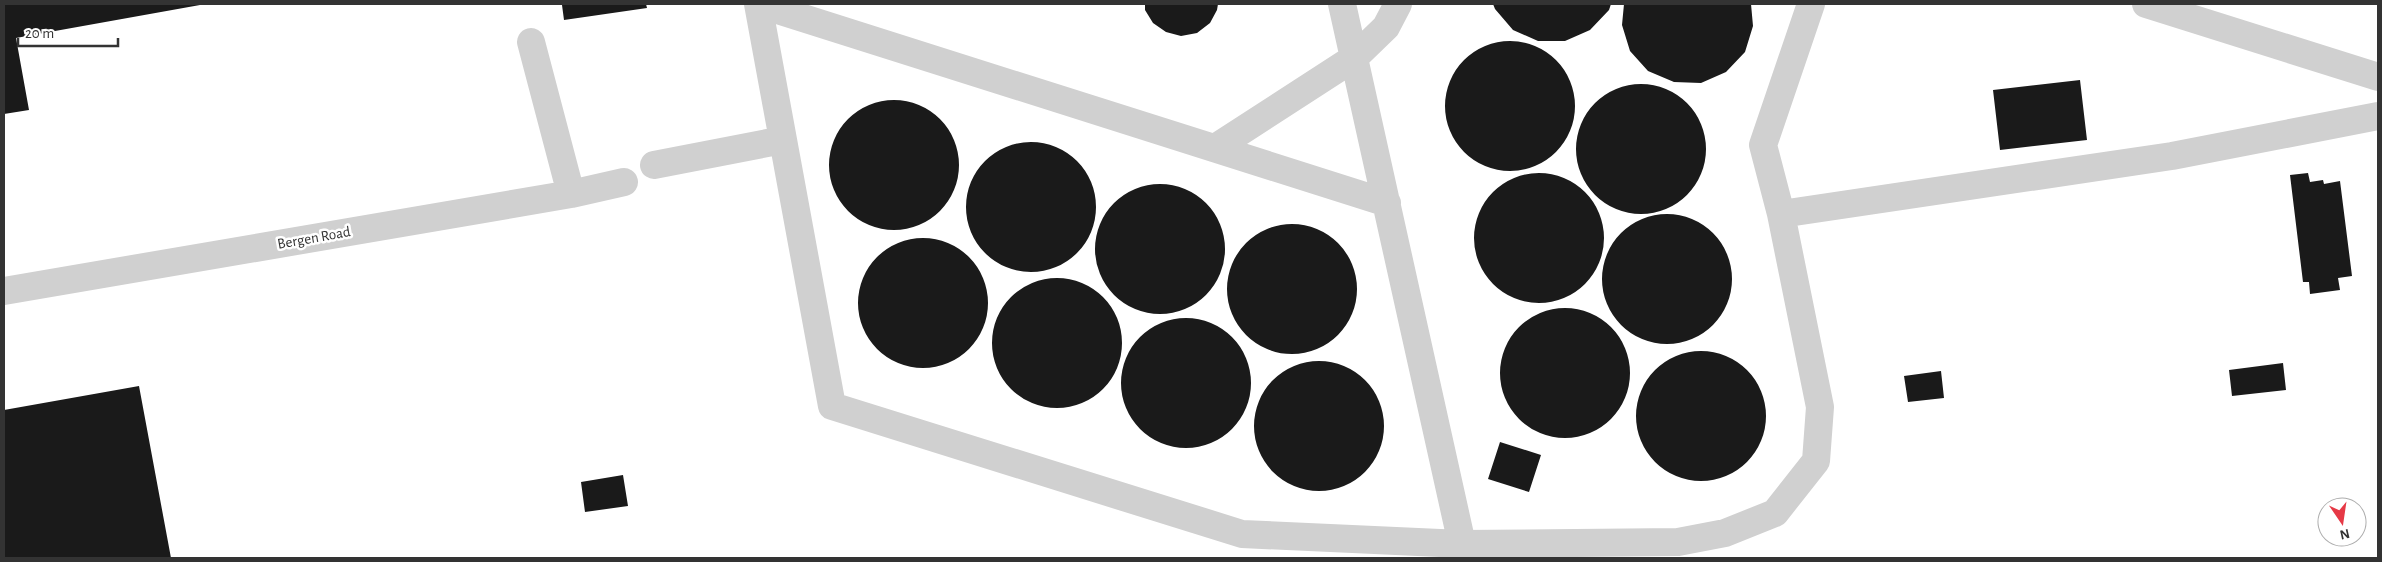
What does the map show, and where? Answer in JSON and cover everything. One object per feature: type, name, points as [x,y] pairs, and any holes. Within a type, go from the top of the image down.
[{"type":"street","points":[[1387,203],[759,4],[782,140],[832,406],[1242,534],[1462,544],[1678,542],[1725,533],[1775,512],[1816,461],[1820,406],[1781,214],[1763,145],[1811,4]]},
{"type":"street","points":[[1342,4],[1462,544]]},
{"type":"street","points":[[1215,148],[1354,58],[1386,27],[1398,4]]},
{"type":"street","points":[[2146,4],[2378,76]]},
{"type":"street","points":[[531,42],[571,194]]},
{"type":"street","points":[[1781,214],[2172,156],[2378,116]]},
{"type":"street","points":[[654,165],[782,140]]},
{"type":"street","name":"Bergen Road","points":[[4,291],[571,194],[624,182]]},
{"type":"building","points":[[4,4],[200,5],[16,38],[29,110],[4,114]]},
{"type":"building","points":[[646,4],[647,8],[564,20],[562,5]]},
{"type":"building","points":[[1145,4],[1218,4],[1210,23],[1197,33],[1181,36],[1166,32],[1153,23],[1145,10]]},
{"type":"building","points":[[1493,4],[1611,4],[1609,10],[1590,30],[1565,41],[1538,41],[1513,30]]},
{"type":"building","points":[[1624,4],[1751,4],[1753,26],[1745,52],[1726,72],[1701,83],[1674,82],[1648,71],[1630,51],[1622,25]]},
{"type":"building","points":[[1510,41],[1523,42],[1535,46],[1556,60],[1570,81],[1574,93],[1574,119],[1570,131],[1556,152],[1535,166],[1523,170],[1510,171],[1497,170],[1485,166],[1464,152],[1450,131],[1446,119],[1445,106],[1446,93],[1450,81],[1464,60],[1485,46],[1497,42]]},
{"type":"building","points":[[2080,80],[2087,140],[2000,150],[1993,90]]},
{"type":"building","points":[[1641,84],[1654,85],[1666,89],[1687,103],[1701,124],[1705,136],[1705,162],[1701,174],[1687,195],[1666,209],[1654,213],[1641,214],[1628,213],[1616,209],[1595,195],[1581,174],[1577,162],[1576,149],[1577,136],[1581,124],[1595,103],[1616,89],[1628,85]]},
{"type":"building","points":[[894,100],[907,101],[919,105],[940,119],[954,140],[958,152],[958,178],[954,190],[940,211],[919,225],[907,229],[894,230],[881,229],[869,225],[848,211],[834,190],[830,178],[829,165],[830,152],[834,140],[848,119],[869,105],[881,101]]},
{"type":"building","points":[[1031,142],[1044,143],[1056,147],[1077,161],[1091,182],[1095,194],[1095,220],[1091,232],[1077,253],[1056,267],[1044,271],[1031,272],[1018,271],[1006,267],[985,253],[971,232],[967,220],[966,207],[967,194],[971,182],[985,161],[1006,147],[1018,143]]},
{"type":"building","points":[[1539,173],[1552,174],[1564,178],[1585,192],[1599,213],[1603,225],[1603,251],[1599,263],[1585,284],[1564,298],[1552,302],[1539,303],[1526,302],[1514,298],[1493,284],[1479,263],[1475,251],[1474,238],[1475,225],[1479,213],[1493,192],[1514,178],[1526,174]]},
{"type":"building","points":[[2308,173],[2310,182],[2323,180],[2324,184],[2340,181],[2352,276],[2338,278],[2340,290],[2310,294],[2309,282],[2303,282],[2290,175]]},
{"type":"building","points":[[1160,184],[1173,185],[1185,189],[1206,203],[1220,224],[1224,236],[1224,262],[1220,274],[1206,295],[1185,309],[1173,313],[1160,314],[1147,313],[1135,309],[1114,295],[1100,274],[1096,262],[1095,249],[1096,236],[1100,224],[1114,203],[1135,189],[1147,185]]},
{"type":"building","points":[[1667,214],[1680,215],[1692,219],[1713,233],[1727,254],[1731,266],[1731,292],[1727,304],[1713,325],[1692,339],[1680,343],[1667,344],[1654,343],[1642,339],[1621,325],[1607,304],[1603,292],[1602,279],[1603,266],[1607,254],[1621,233],[1642,219],[1654,215]]},
{"type":"building","points":[[1292,224],[1305,225],[1317,229],[1338,243],[1352,264],[1356,276],[1356,302],[1352,314],[1338,335],[1317,349],[1305,353],[1292,354],[1279,353],[1267,349],[1246,335],[1232,314],[1228,302],[1227,289],[1228,276],[1232,264],[1246,243],[1267,229],[1279,225]]},
{"type":"building","points":[[923,238],[936,239],[948,243],[969,257],[983,278],[987,290],[987,316],[983,328],[969,349],[948,363],[936,367],[923,368],[910,367],[898,363],[877,349],[863,328],[859,316],[858,303],[859,290],[863,278],[877,257],[898,243],[910,239]]},
{"type":"building","points":[[1057,278],[1070,279],[1082,283],[1103,297],[1117,318],[1121,330],[1121,356],[1117,368],[1103,389],[1082,403],[1070,407],[1057,408],[1044,407],[1032,403],[1011,389],[997,368],[993,356],[992,343],[993,330],[997,318],[1011,297],[1032,283],[1044,279]]},
{"type":"building","points":[[1565,308],[1578,309],[1590,313],[1611,327],[1625,348],[1629,360],[1629,386],[1625,398],[1611,419],[1590,433],[1578,437],[1565,438],[1552,437],[1540,433],[1519,419],[1505,398],[1501,386],[1500,373],[1501,360],[1505,348],[1519,327],[1540,313],[1552,309]]},
{"type":"building","points":[[1186,318],[1199,319],[1211,323],[1232,337],[1246,358],[1250,370],[1250,396],[1246,408],[1232,429],[1211,443],[1199,447],[1186,448],[1173,447],[1161,443],[1140,429],[1126,408],[1122,396],[1121,383],[1122,370],[1126,358],[1140,337],[1161,323],[1173,319]]},
{"type":"building","points":[[1701,351],[1714,352],[1726,356],[1747,370],[1761,391],[1765,403],[1765,429],[1761,441],[1747,462],[1726,476],[1714,480],[1701,481],[1688,480],[1676,476],[1655,462],[1641,441],[1637,429],[1636,416],[1637,403],[1641,391],[1655,370],[1676,356],[1688,352]]},
{"type":"building","points":[[1319,361],[1332,362],[1344,366],[1365,380],[1379,401],[1383,413],[1383,439],[1379,451],[1365,472],[1344,486],[1332,490],[1319,491],[1306,490],[1294,486],[1273,472],[1259,451],[1255,439],[1254,426],[1255,413],[1259,401],[1273,380],[1294,366],[1306,362]]},
{"type":"building","points":[[2283,363],[2286,390],[2232,396],[2229,370]]},
{"type":"building","points":[[1941,371],[1944,398],[1908,402],[1904,376]]},
{"type":"building","points":[[139,386],[171,558],[4,558],[4,410]]},
{"type":"building","points":[[1500,442],[1541,455],[1529,492],[1488,479]]},
{"type":"building","points":[[623,475],[628,506],[585,512],[581,482]]}]
